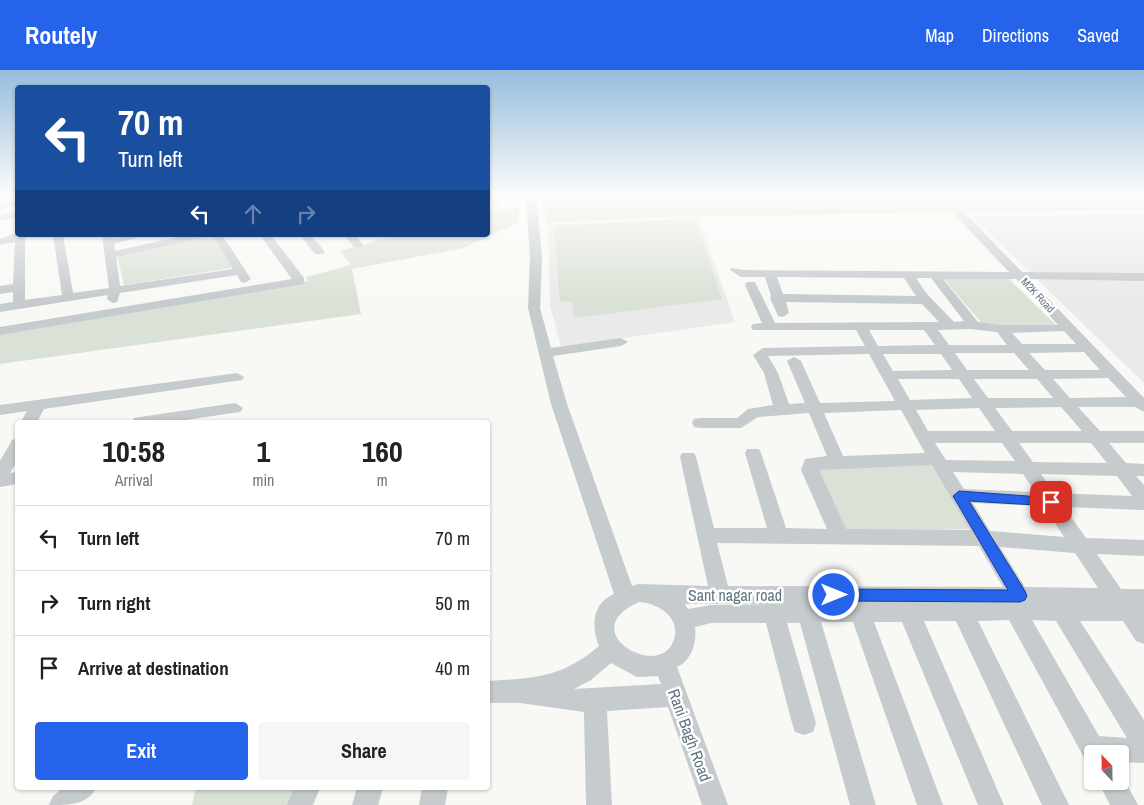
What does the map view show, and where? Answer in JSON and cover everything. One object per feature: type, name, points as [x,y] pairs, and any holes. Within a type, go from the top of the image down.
[{"type":"street","points":[[533,230],[536,257],[534,308],[545,353],[559,404],[625,596]]},
{"type":"street","points":[[969,230],[1004,274]]},
{"type":"street","points":[[972,230],[1018,274]]},
{"type":"street","points":[[0,242],[17,237]]},
{"type":"street","points":[[19,305],[20,237]]},
{"type":"street","points":[[58,237],[68,298]]},
{"type":"street","points":[[111,256],[193,237]]},
{"type":"street","points":[[217,237],[251,289]]},
{"type":"street","points":[[0,330],[300,281],[267,237]]},
{"type":"street","points":[[307,237],[319,252]]},
{"type":"street","points":[[351,237],[358,244]]},
{"type":"street","points":[[109,238],[114,290],[112,306]]},
{"type":"street","points":[[736,270],[741,273],[910,279]]},
{"type":"street","points":[[0,308],[240,271]]},
{"type":"street","points":[[783,313],[771,280],[910,279],[934,275],[1018,274]]},
{"type":"street","name":"M2K Road","points":[[1018,274],[1144,277]]},
{"type":"street","name":"M2K Road","points":[[1018,274],[1142,405]]},
{"type":"street","points":[[934,275],[971,320],[972,323],[970,325]]},
{"type":"street","points":[[910,279],[950,326]]},
{"type":"street","points":[[751,285],[764,326],[970,325],[1001,330],[1059,329]]},
{"type":"street","points":[[0,290],[20,287]]},
{"type":"street","points":[[776,298],[926,300]]},
{"type":"street","points":[[860,326],[985,538],[1091,745]]},
{"type":"street","points":[[928,326],[1081,546],[1133,605],[1144,634]]},
{"type":"street","points":[[1001,330],[1095,436],[1144,498]]},
{"type":"street","points":[[545,353],[621,342]]},
{"type":"street","points":[[784,409],[771,373],[760,353],[1088,348]]},
{"type":"street","points":[[794,361],[837,461]]},
{"type":"street","points":[[888,375],[1113,374]]},
{"type":"street","points":[[0,410],[237,377]]},
{"type":"street","points":[[700,424],[742,423],[754,413],[784,409],[1065,402],[1142,405]]},
{"type":"street","points":[[30,420],[39,404]]},
{"type":"street","points":[[154,420],[235,408]]},
{"type":"street","points":[[924,437],[1144,437]]},
{"type":"street","points":[[0,476],[15,449]]},
{"type":"street","points":[[753,453],[779,535]]},
{"type":"street","points":[[688,457],[720,595]]},
{"type":"street","points":[[839,535],[809,466],[811,463],[837,461],[939,462],[1028,468],[1144,470]]},
{"type":"street","points":[[0,481],[15,478]]},
{"type":"street","points":[[959,496],[1051,502],[1144,503]]},
{"type":"street","points":[[706,535],[985,538],[1081,546],[1144,548]]},
{"type":"street","points":[[638,593],[655,595],[675,607],[683,620],[686,631],[685,642],[677,655],[665,664],[651,667],[631,665],[618,657],[607,644],[603,629],[605,615],[611,605],[625,596],[638,593]]},
{"type":"street","name":"Sant nagar road","points":[[655,595],[720,595],[1020,606],[1133,605]]},
{"type":"street","name":"Sant nagar road","points":[[683,620],[711,614],[962,611],[1020,606],[1062,611],[1133,605]]},
{"type":"street","points":[[962,611],[1056,805]]},
{"type":"street","points":[[1062,611],[1144,742]]},
{"type":"street","points":[[860,612],[930,805]]},
{"type":"street","points":[[909,612],[991,805]]},
{"type":"street","points":[[774,613],[804,723]]},
{"type":"street","points":[[808,613],[863,805]]},
{"type":"street","points":[[524,693],[574,679],[611,649]]},
{"type":"street","name":"Rani Bagh Road","points":[[665,664],[715,805]]},
{"type":"street","points":[[490,692],[524,693],[579,701],[676,695]]},
{"type":"street","points":[[596,700],[598,805]]},
{"type":"street","points":[[1129,751],[1144,751]]},
{"type":"street","points":[[62,805],[81,790]]},
{"type":"street","points":[[300,805],[306,790]]},
{"type":"street","points":[[365,805],[369,790]]},
{"type":"street","points":[[432,805],[435,790]]},
{"type":"street","points":[[1116,790],[1124,805]]},
{"type":"shaded area","points":[[490,230],[501,230],[490,235]]},
{"type":"shaded area","points":[[548,230],[703,230],[735,322],[561,347],[550,305]]},
{"type":"shaded area","points":[[554,230],[699,230],[722,299],[575,318],[571,301],[560,302]]},
{"type":"shaded area","points":[[987,230],[1144,230],[1144,383]]},
{"type":"shaded area","points":[[196,237],[213,237],[232,268],[124,285],[117,255]]},
{"type":"shaded area","points":[[390,237],[487,237],[463,248],[352,269],[361,314],[0,364],[0,332],[308,281],[306,277],[351,265],[340,251]]},
{"type":"shaded area","points":[[942,277],[1007,277],[1058,327],[985,327]]},
{"type":"shaded area","points":[[935,465],[974,529],[843,531],[816,466]]},
{"type":"shaded area","points":[[196,790],[306,790],[300,805],[192,805]]},
{"type":"route","points":[[834,595],[1020,596],[959,496],[1051,502]]}]
